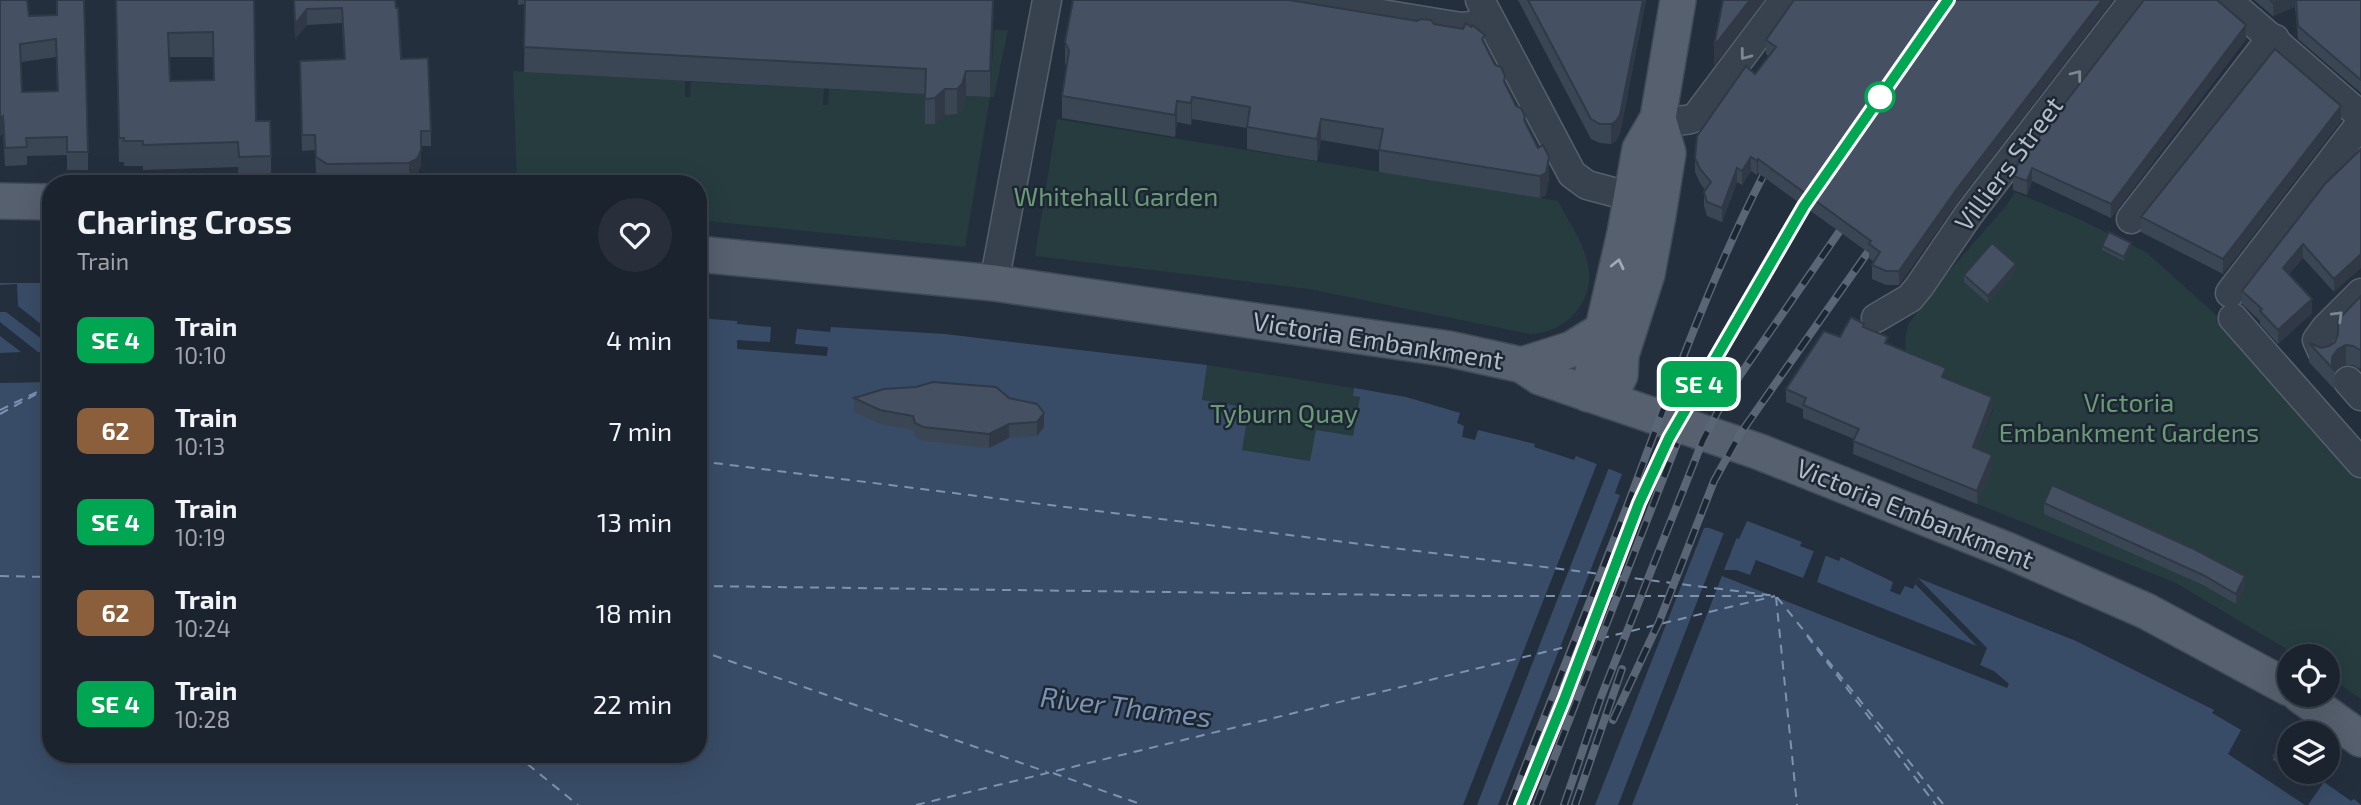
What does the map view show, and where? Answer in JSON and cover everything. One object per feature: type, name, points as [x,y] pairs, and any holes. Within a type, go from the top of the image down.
[{"type":"main road","points":[[1598,397],[1619,376],[1621,355],[1647,274],[1640,149],[1658,118],[1678,0]]},
{"type":"main road","points":[[0,201],[42,202]]},
{"type":"main road","points":[[1598,397],[1601,331],[1645,206]]},
{"type":"main road","name":"Victoria Embankment","points":[[707,255],[994,283],[1450,349],[1522,365],[1541,377],[1760,452],[2083,583],[2146,611],[2277,682]]},
{"type":"main road","points":[[1522,365],[1572,349],[1601,331]]},
{"type":"main road","points":[[2317,707],[2361,739]]},
{"type":"street","points":[[994,283],[1047,0]]},
{"type":"street","points":[[1296,0],[1461,27],[1471,26],[1484,9],[1572,174],[1587,186],[1645,206]]},
{"type":"street","points":[[1658,118],[1688,121],[1696,117],[1748,52],[1784,0]]},
{"type":"street","name":"Villiers Street","points":[[1876,318],[1910,298],[1919,287],[1969,214],[2134,0]]},
{"type":"street","points":[[2227,0],[2361,116]]},
{"type":"street","points":[[2132,219],[2266,45],[2275,39]]},
{"type":"street","points":[[2361,123],[2231,305],[2361,463]]},
{"type":"street","points":[[2319,345],[2325,328],[2361,293]]},
{"type":"green space","points":[[994,30],[1008,30],[994,97],[990,97]]},
{"type":"green space","name":"Whitehall Garden","points":[[513,71],[685,81],[685,97],[690,97],[691,82],[824,88],[823,105],[828,105],[829,89],[990,97],[965,247],[707,221],[707,175],[517,175]]},
{"type":"green space","name":"Whitehall Garden","points":[[1057,119],[1558,201],[1586,257],[1589,278],[1587,291],[1582,303],[1566,322],[1543,333],[1530,334],[1309,289],[1035,256]]},
{"type":"green space","name":"Victoria Embankment Gardens","points":[[2015,192],[2079,219],[2146,252],[2236,333],[2361,473],[2361,699],[2340,684],[2340,644],[2278,644],[2176,583],[1907,476],[1971,465],[1993,410],[1956,392],[1950,379],[1907,361],[1905,340],[1908,325],[1936,286],[2006,206]]},
{"type":"green space","name":"Tyburn Quay","points":[[1207,365],[1354,388],[1353,396],[1360,397],[1353,436],[1311,461],[1242,450],[1202,400]]},
{"type":"water","name":"River Thames","points":[[0,283],[42,283],[42,763],[707,763],[707,319],[771,327],[770,342],[737,340],[737,349],[827,356],[828,347],[795,344],[797,329],[830,332],[831,327],[945,334],[1207,365],[1202,400],[1249,408],[1242,450],[1310,461],[1316,430],[1353,436],[1360,397],[1353,396],[1354,388],[1406,397],[1460,413],[1457,423],[1464,426],[1462,437],[1475,440],[1478,430],[1535,444],[1534,447],[1574,460],[1576,456],[1622,474],[1615,493],[1739,539],[1747,521],[1802,542],[1800,546],[1839,561],[1841,557],[1893,582],[1890,591],[1900,595],[1905,586],[1913,589],[1918,578],[2076,641],[2214,710],[2212,713],[2241,730],[2228,754],[2305,805],[0,805]]},
{"type":"water","points":[[2323,784],[2327,784],[2361,805],[2308,805]]},
{"type":"pier","points":[[17,284],[18,306],[42,325],[42,339],[6,312],[0,312],[0,285]]},
{"type":"pier","points":[[0,322],[38,352],[42,352],[42,382],[0,383],[0,353],[21,352],[0,336]]},
{"type":"pier","points":[[1598,461],[1610,465],[1477,805],[1463,805]]},
{"type":"pier","points":[[1624,471],[1619,491],[1717,527],[1704,528],[1595,805],[1498,805],[1620,495],[1615,493]]},
{"type":"pier","points":[[1725,530],[1738,535],[1724,570],[1736,570],[1750,575],[1756,560],[1803,578],[1814,551],[1826,555],[1817,582],[1977,646],[1915,584],[1918,578],[1987,648],[1980,665],[1994,671],[2009,684],[2007,688],[1722,576],[1632,805],[1618,805]]},
{"type":"building","points":[[0,0],[27,0],[29,16],[57,15],[57,0],[84,0],[88,152],[67,152],[67,137],[26,138],[27,147],[5,148],[3,116],[0,118]],"holes":[[[56,39],[58,91],[22,92],[20,44]]]},
{"type":"building","points":[[116,0],[254,0],[256,121],[270,121],[271,156],[239,157],[238,142],[143,145],[143,141],[124,141],[124,138],[119,138]],"holes":[[[213,32],[214,80],[170,81],[168,33]]]},
{"type":"building","points":[[294,0],[395,0],[398,8],[401,59],[428,58],[431,131],[421,131],[421,150],[417,159],[409,163],[327,164],[316,157],[315,135],[302,135],[300,61],[345,59],[342,8],[307,9],[295,24]]},
{"type":"building","points":[[525,0],[993,0],[990,71],[966,71],[962,84],[957,89],[945,89],[935,98],[925,99],[926,69],[524,47]]},
{"type":"building","points":[[1073,0],[1289,0],[1417,21],[1431,20],[1434,24],[1463,29],[1466,23],[1471,27],[1472,25],[1485,35],[1482,39],[1495,65],[1501,67],[1504,81],[1516,106],[1521,108],[1538,148],[1543,145],[1549,157],[1546,173],[1540,176],[1379,150],[1383,129],[1321,119],[1317,139],[1247,127],[1250,107],[1192,97],[1191,103],[1177,101],[1175,115],[1062,96],[1069,51],[1065,42]]},
{"type":"building","points":[[1528,0],[1643,0],[1620,115],[1616,121],[1600,124],[1591,119]]},
{"type":"building","points":[[1723,0],[1750,0],[1714,46]]},
{"type":"building","points":[[1794,0],[2102,0],[1956,190],[1899,271],[1886,271],[1872,265],[1880,252],[1869,244],[1871,241],[1758,159],[1757,161],[1751,157],[1742,171],[1737,168],[1722,208],[1707,202],[1704,192],[1711,182],[1695,158],[1697,136],[1746,66],[1755,74],[1776,47],[1766,40]]},
{"type":"building","points":[[2144,0],[2217,0],[2246,25],[2111,204],[2032,168],[2027,181],[2013,176],[2018,164]]},
{"type":"building","points":[[2296,0],[2361,0],[2361,80],[2298,26]]},
{"type":"building","points":[[2275,49],[2341,106],[2223,259],[2141,217]]},
{"type":"building","points":[[2361,149],[2361,254],[2334,279],[2303,244],[2283,268],[2312,299],[2278,330],[2260,311],[2262,309],[2242,291],[2325,184]]},
{"type":"building","points":[[2109,232],[2131,243],[2124,257],[2102,246]]},
{"type":"building","points":[[1992,243],[2016,264],[1988,296],[1964,275]]},
{"type":"building","points":[[2361,296],[2361,349],[2346,345],[2338,349],[2332,357],[2335,371],[2309,343],[2321,348],[2335,342],[2338,320]]},
{"type":"building","points":[[1851,317],[1864,324],[1863,327],[1888,337],[1885,343],[1946,368],[1942,377],[1992,397],[1973,447],[1992,455],[1977,491],[1853,441],[1859,429],[1803,405],[1806,398],[1786,389],[1824,331],[1840,337]]},
{"type":"building","points":[[933,382],[996,387],[1009,398],[1037,404],[1044,413],[1037,422],[1009,424],[989,434],[923,427],[915,423],[913,416],[880,410],[854,398],[884,389],[916,387]]},
{"type":"building","points":[[2052,485],[2194,549],[2245,576],[2236,594],[2203,575],[2044,503]]},
{"type":"ferry route","points":[[0,414],[42,391]]},
{"type":"ferry route","points":[[0,410],[37,392]]},
{"type":"ferry route","points":[[707,462],[1776,596],[1944,805]]},
{"type":"ferry route","points":[[0,576],[42,577]]},
{"type":"ferry route","points":[[707,586],[1478,596],[1768,596]]},
{"type":"ferry route","points":[[916,805],[1775,596]]},
{"type":"ferry route","points":[[1776,597],[1797,805]]},
{"type":"ferry route","points":[[1807,636],[1936,805]]},
{"type":"ferry route","points":[[707,653],[1047,772]]},
{"type":"ferry route","points":[[526,763],[578,805]]},
{"type":"ferry route","points":[[1053,773],[1143,805]]},
{"type":"railway","points":[[1510,805],[1691,338],[1725,256],[1763,176]]},
{"type":"railway","points":[[1635,512],[1669,438],[1804,206]]},
{"type":"railway","points":[[1564,805],[1601,697],[1703,440],[1727,394],[1839,232]]},
{"type":"railway","points":[[1613,720],[1659,622],[1714,481],[1740,434],[1868,252]]},
{"type":"railway","points":[[1536,805],[1677,443]]},
{"type":"railway","points":[[1575,805],[1622,669]]},
{"type":"railway","points":[[1553,727],[1571,682]]},
{"type":"train","points":[[1521,805],[1639,503],[1669,438],[1804,206],[1948,0]]}]
